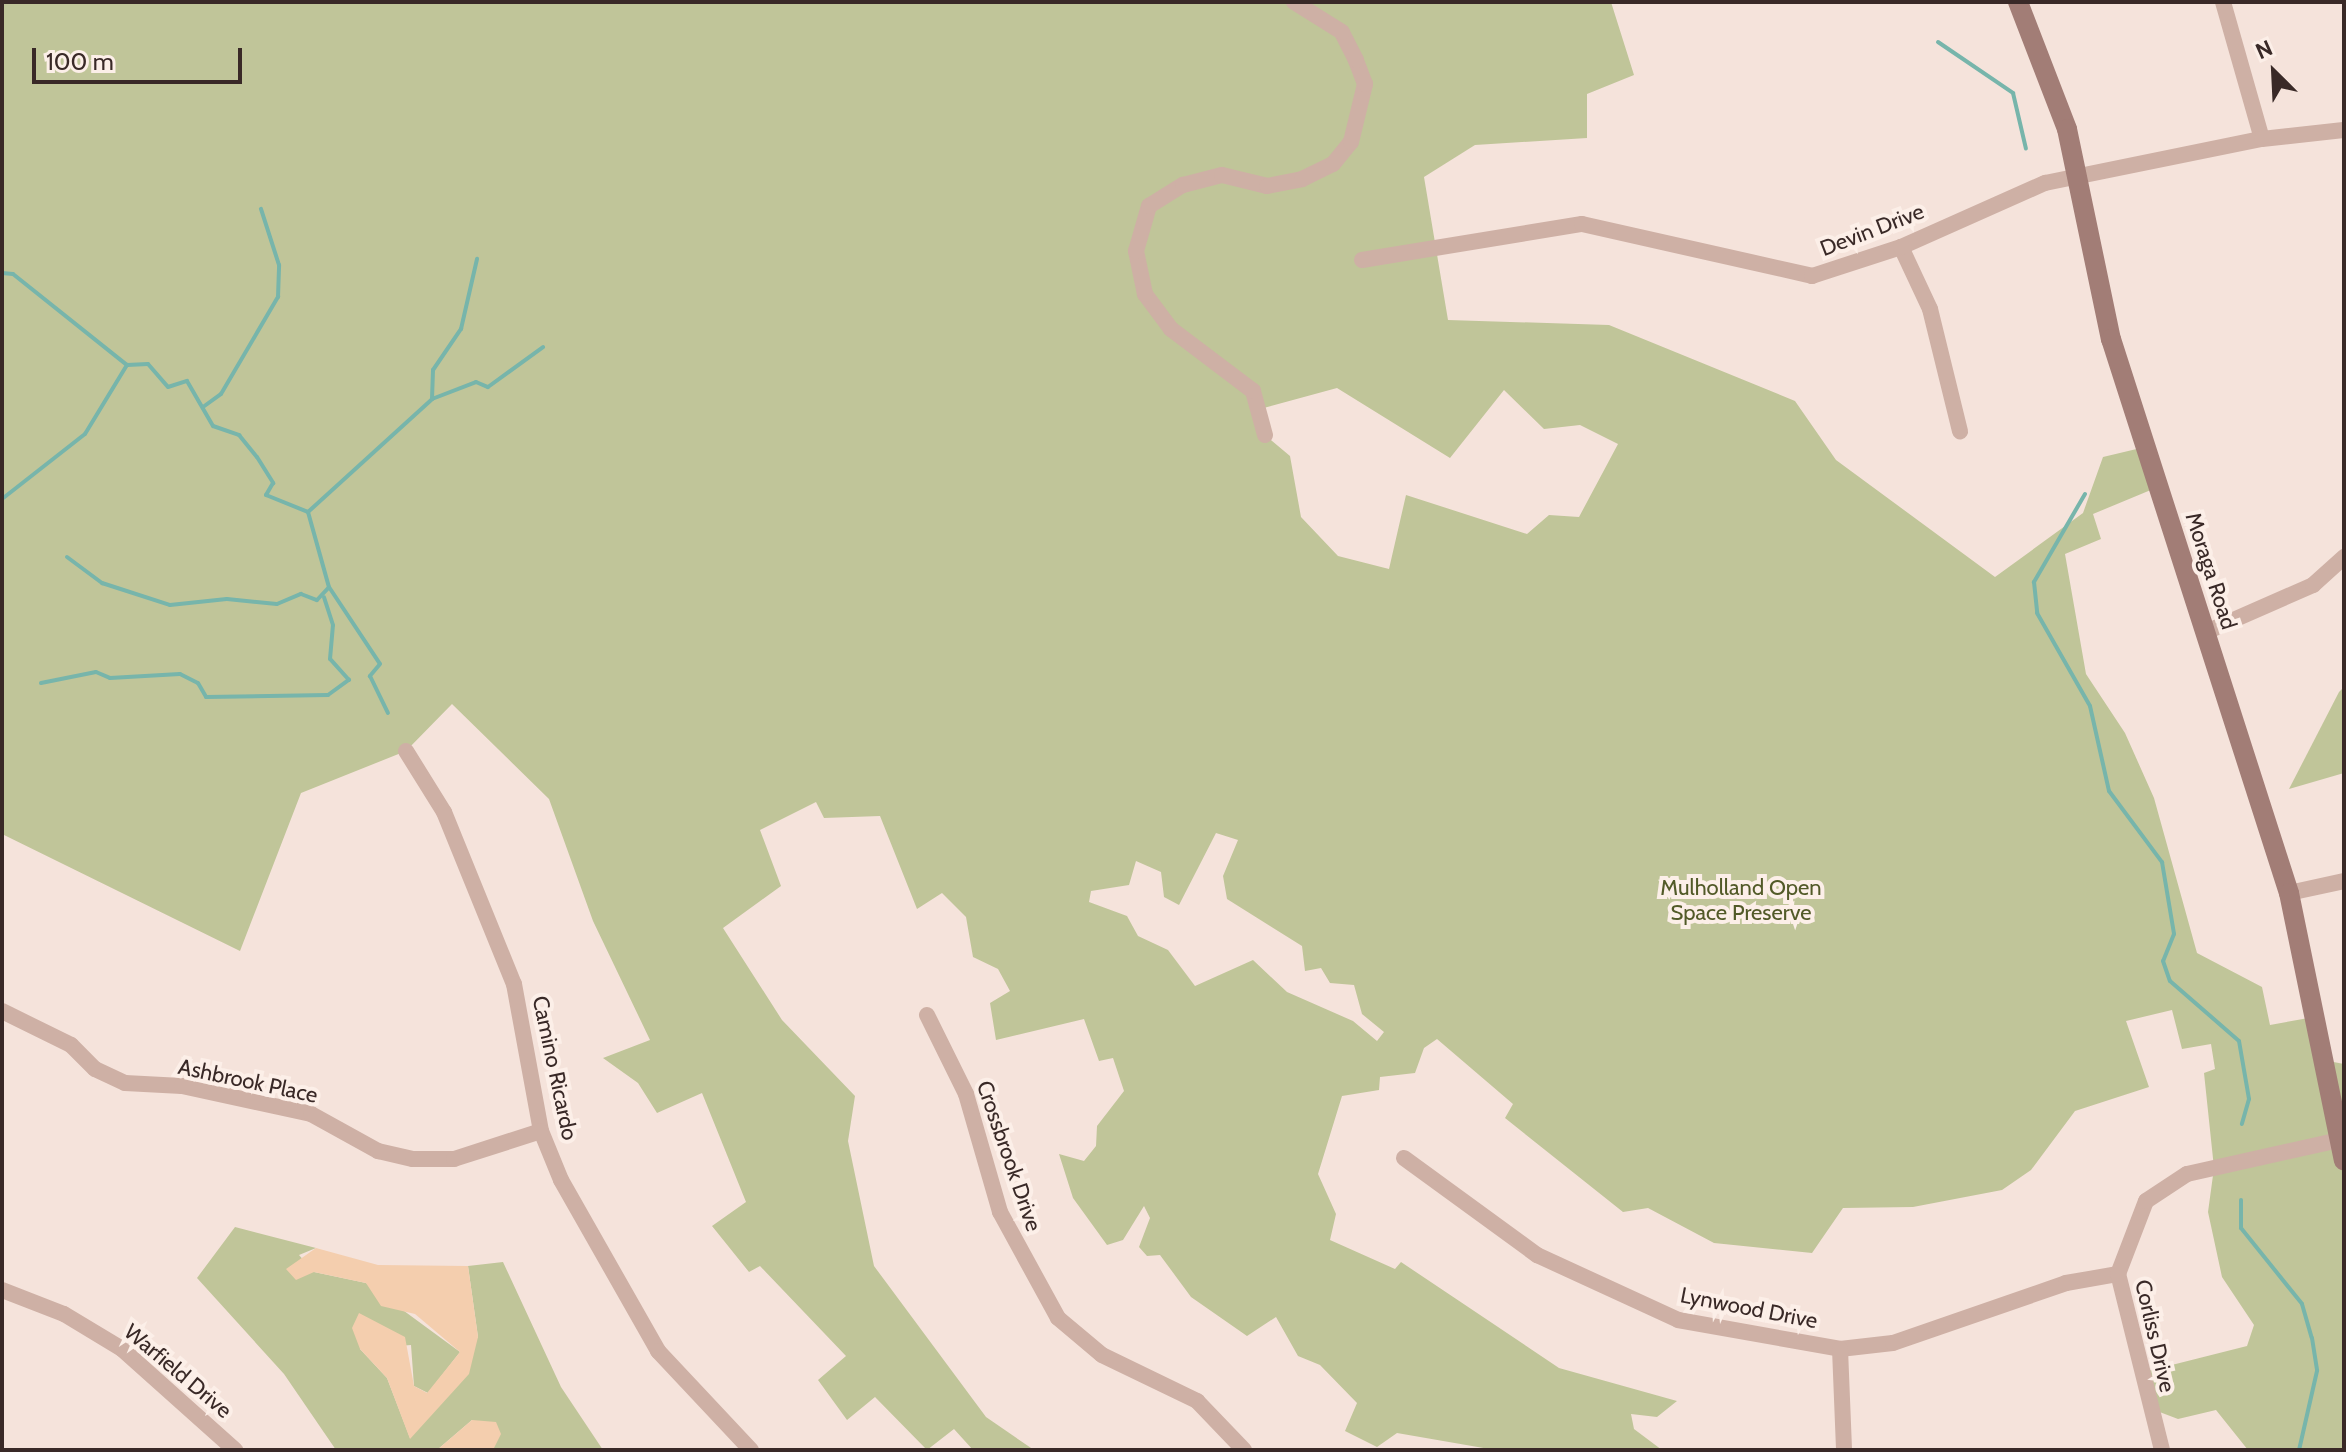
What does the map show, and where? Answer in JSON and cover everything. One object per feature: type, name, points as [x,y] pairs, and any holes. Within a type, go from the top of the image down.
[{"type":"main road","name":"Moraga Road","points":[[2018,2],[2052,80],[2111,339],[2289,893],[2341,1150]]},
{"type":"street","points":[[1265,435],[1253,391],[1171,329],[1145,294],[1136,251],[1149,206],[1183,185],[1222,175],[1267,186],[1302,179],[1333,164],[1351,142],[1365,84],[1356,60],[1342,32],[1294,2]]},
{"type":"street","points":[[2223,2],[2262,139]]},
{"type":"street","name":"Devin Drive","points":[[1362,260],[1582,224],[1812,276],[1901,247],[2023,189],[2262,139],[2344,130]]},
{"type":"street","points":[[1901,247],[1930,309],[1960,431]]},
{"type":"street","points":[[2206,632],[2313,585],[2344,557]]},
{"type":"street","name":"Camino Ricardo","points":[[406,751],[444,812],[514,984],[541,1131],[593,1242],[658,1351],[751,1450]]},
{"type":"street","points":[[2289,893],[2344,881]]},
{"type":"street","name":"Ashbrook Place","points":[[2,1011],[71,1045],[95,1069],[125,1083],[182,1086],[311,1114],[378,1151],[413,1159],[454,1159],[541,1131]]},
{"type":"street","name":"Crossbrook Drive","points":[[927,1015],[966,1094],[1000,1212],[1058,1318],[1102,1355],[1197,1401],[1244,1450]]},
{"type":"street","name":"Corliss Drive","points":[[2162,1450],[2118,1274],[2146,1201],[2187,1174],[2341,1150]]},
{"type":"street","name":"Lynwood Drive","points":[[1404,1158],[1537,1255],[1678,1320],[1840,1349],[1893,1343],[2066,1283],[2118,1274]]},
{"type":"street","name":"Warfield Drive","points":[[2,1290],[64,1314],[122,1349],[235,1450]]},
{"type":"street","points":[[1840,1349],[1844,1450]]},
{"type":"green space","name":"Mulholland Open Space Preserve","points":[[2,2],[1611,2],[1634,75],[1587,94],[1587,138],[1475,145],[1424,177],[1448,320],[1609,325],[1795,401],[1836,460],[1995,577],[2083,513],[2103,457],[2145,447],[2158,487],[2093,514],[2101,539],[2065,554],[2086,674],[2125,733],[2154,798],[2197,953],[2262,987],[2270,1025],[2314,1017],[2323,1060],[2344,1064],[2344,1450],[2248,1450],[2216,1410],[2178,1419],[2157,1411],[2148,1371],[2247,1346],[2254,1325],[2222,1277],[2208,1212],[2214,1168],[2204,1073],[2215,1069],[2211,1044],[2182,1049],[2172,1010],[2126,1021],[2149,1087],[2075,1111],[2031,1170],[2002,1190],[1913,1207],[1843,1208],[1812,1253],[1714,1243],[1648,1208],[1623,1212],[1505,1118],[1513,1104],[1437,1039],[1424,1048],[1415,1073],[1380,1077],[1379,1090],[1342,1096],[1318,1174],[1336,1214],[1330,1240],[1395,1269],[1401,1262],[1559,1368],[1677,1401],[1657,1417],[1631,1414],[1634,1429],[1662,1450],[1495,1450],[1397,1433],[1377,1447],[1345,1431],[1357,1403],[1320,1365],[1298,1356],[1276,1317],[1247,1336],[1191,1297],[1160,1255],[1147,1256],[1139,1247],[1150,1218],[1144,1206],[1123,1240],[1107,1245],[1073,1198],[1059,1154],[1084,1161],[1096,1146],[1097,1126],[1124,1091],[1113,1058],[1099,1061],[1084,1019],[996,1040],[990,1003],[1010,991],[998,969],[973,957],[966,917],[942,893],[917,909],[880,816],[824,818],[816,802],[760,830],[781,886],[723,928],[782,1020],[855,1096],[848,1141],[874,1266],[986,1417],[1034,1450],[973,1450],[954,1429],[927,1450],[875,1397],[847,1420],[818,1380],[846,1356],[760,1266],[749,1272],[712,1226],[746,1202],[702,1093],[657,1113],[638,1083],[603,1058],[650,1040],[593,921],[549,799],[452,704],[406,751],[301,793],[240,951],[2,834]],"holes":[[[1337,388],[1450,458],[1504,390],[1544,429],[1580,425],[1618,444],[1579,517],[1549,515],[1527,534],[1406,495],[1389,569],[1338,556],[1301,517],[1290,456],[1265,435],[1260,409]],[[1216,833],[1238,840],[1223,876],[1227,899],[1302,946],[1305,971],[1321,968],[1330,983],[1354,985],[1362,1014],[1384,1032],[1377,1041],[1353,1021],[1287,992],[1253,960],[1195,986],[1168,950],[1138,936],[1127,916],[1089,902],[1091,891],[1129,885],[1136,861],[1161,872],[1164,897],[1179,905]]]},
{"type":"green space","points":[[2344,687],[2344,773],[2289,789],[2339,692]]},
{"type":"green space","points":[[235,1227],[316,1248],[299,1255],[314,1272],[366,1283],[460,1352],[428,1393],[414,1386],[411,1345],[360,1349],[387,1378],[410,1438],[478,1337],[468,1266],[503,1262],[561,1387],[603,1450],[493,1450],[472,1420],[437,1450],[336,1450],[284,1374],[197,1278]]},
{"type":"sand","points":[[316,1248],[378,1265],[468,1266],[478,1337],[469,1374],[410,1439],[387,1378],[360,1349],[352,1328],[359,1313],[405,1337],[414,1386],[427,1393],[460,1352],[415,1314],[381,1306],[366,1283],[314,1272],[296,1280],[286,1269]]},
{"type":"sand","points":[[472,1420],[496,1422],[501,1434],[493,1450],[437,1450]]},
{"type":"waterway","points":[[1938,42],[2013,93],[2026,149]]},
{"type":"waterway","points":[[203,407],[221,394],[278,297],[279,265],[261,209]]},
{"type":"waterway","points":[[308,512],[432,399],[433,370],[461,329],[477,259]]},
{"type":"waterway","points":[[2,273],[13,274],[127,365],[148,364],[168,387],[187,381],[213,426],[239,435],[257,457],[273,483],[266,495],[308,512],[329,587],[380,664],[370,676],[388,713]]},
{"type":"waterway","points":[[432,399],[476,382],[488,387],[543,347]]},
{"type":"waterway","points":[[2,499],[85,434],[127,365]]},
{"type":"waterway","points":[[2085,494],[2034,582],[2037,613],[2090,706],[2109,791],[2162,862],[2174,934],[2163,961],[2170,981],[2239,1041],[2249,1099],[2242,1124]]},
{"type":"waterway","points":[[67,557],[102,583],[170,605],[227,599],[277,604],[301,594],[317,600],[328,588]]},
{"type":"waterway","points":[[41,683],[96,672],[110,678],[180,674],[198,683],[206,697],[328,695],[349,680],[330,659],[333,625],[324,597]]},
{"type":"waterway","points":[[2241,1200],[2241,1228],[2302,1304],[2312,1338],[2317,1371],[2299,1450]]}]
